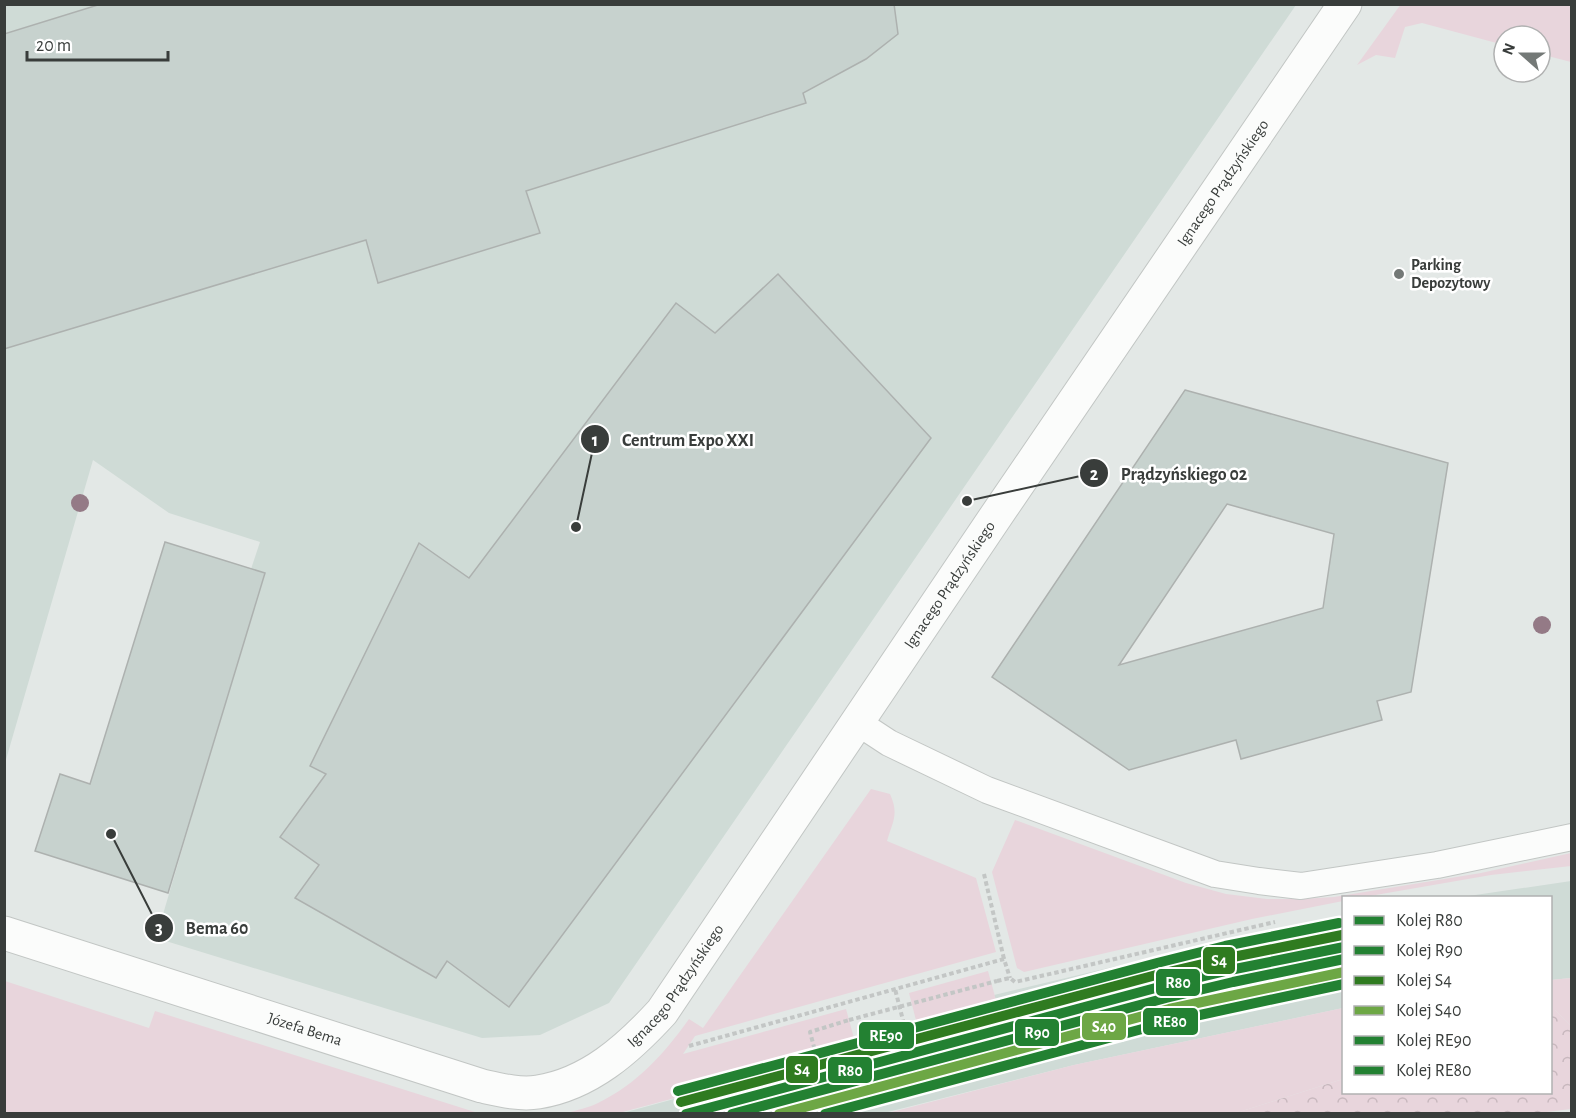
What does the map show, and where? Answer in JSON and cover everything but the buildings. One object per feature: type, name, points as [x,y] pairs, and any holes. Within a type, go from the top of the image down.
[{"type":"street","name":"Ignacego Prądzyńskiego","points":[[605,1065],[637,1038],[662,1012],[1345,4]]},
{"type":"street","name":"Józefa Bema","points":[[4,933],[482,1086],[505,1091],[537,1093],[567,1084],[605,1065]]},
{"type":"lane","points":[[857,722],[889,743],[987,790],[1166,857],[1226,876],[1302,886],[1437,865],[1572,837]]},
{"type":"path","points":[[984,874],[1004,958],[1010,978],[1015,982],[1277,922]]},
{"type":"path","points":[[680,1048],[1004,958]]},
{"type":"path","points":[[832,1113],[810,1032],[1010,978]]},
{"type":"path","points":[[815,1052],[905,1028],[895,989]]},
{"type":"shaded area","points":[[5,5],[1296,5],[609,1003],[540,1035],[482,1038],[156,938],[265,573],[251,569],[260,542],[169,513],[93,460],[5,763]]},
{"type":"shaded area","points":[[1571,881],[1571,978],[1552,980],[1552,896],[1469,896]]},
{"type":"shaded area","points":[[1342,917],[1342,1008],[1074,1065],[884,1113],[619,1114],[998,1011],[994,995],[1155,957]]},
{"type":"green space","points":[[1401,4],[1571,5],[1571,62],[1552,57],[1552,24],[1492,24],[1492,42],[1422,23],[1405,27],[1395,58],[1376,55],[1357,65]]},
{"type":"green space","points":[[871,789],[890,794],[893,801],[894,818],[887,841],[976,878],[996,952],[695,1036],[683,1054],[846,1009],[857,1049],[619,1113],[567,1113],[594,1105],[625,1087],[660,1056],[689,1019],[703,1028]]},
{"type":"green space","points":[[1015,820],[1186,883],[1226,894],[1267,899],[1334,897],[1481,873],[1571,853],[1571,866],[1491,875],[1370,896],[1342,896],[1342,901],[1252,919],[1024,972],[1017,968],[992,872]]},
{"type":"green space","points":[[988,971],[999,1011],[919,1032],[909,993]]},
{"type":"green space","points":[[1571,978],[1571,1026],[1555,1010],[1552,1010],[1552,980]]},
{"type":"green space","points":[[5,981],[149,1028],[155,1011],[478,1113],[5,1113]]},
{"type":"green space","points":[[1342,1008],[1342,1079],[1236,1113],[884,1114],[1074,1065]]},
{"type":"green space","points":[[1552,1010],[1555,1010],[1571,1026],[1571,1109],[1531,1114],[1236,1113],[1342,1079],[1342,1094],[1552,1094]]},
{"type":"rail line","name":"RE90","points":[[678,1091],[1157,963],[1225,946],[1339,923]]},
{"type":"rail line","name":"S4","points":[[681,1102],[1160,974],[1342,935]]},
{"type":"rail line","name":"R80","points":[[686,1114],[1163,986],[1342,947]]},
{"type":"rail line","name":"R90","points":[[732,1114],[1166,998],[1342,959]]},
{"type":"rail line","name":"S40","points":[[779,1114],[1169,1009],[1342,972]]},
{"type":"rail line","name":"RE80","points":[[825,1114],[1172,1021],[1342,984]]},
{"type":"place","name":"Parking Depozytowy","points":[[1399,274]]},
{"type":"place","name":"Prądzyńskiego 02","points":[[967,501]]},
{"type":"place","name":"Centrum Expo XXI","points":[[576,527]]},
{"type":"place","name":"Bema 60","points":[[111,834]]}]
